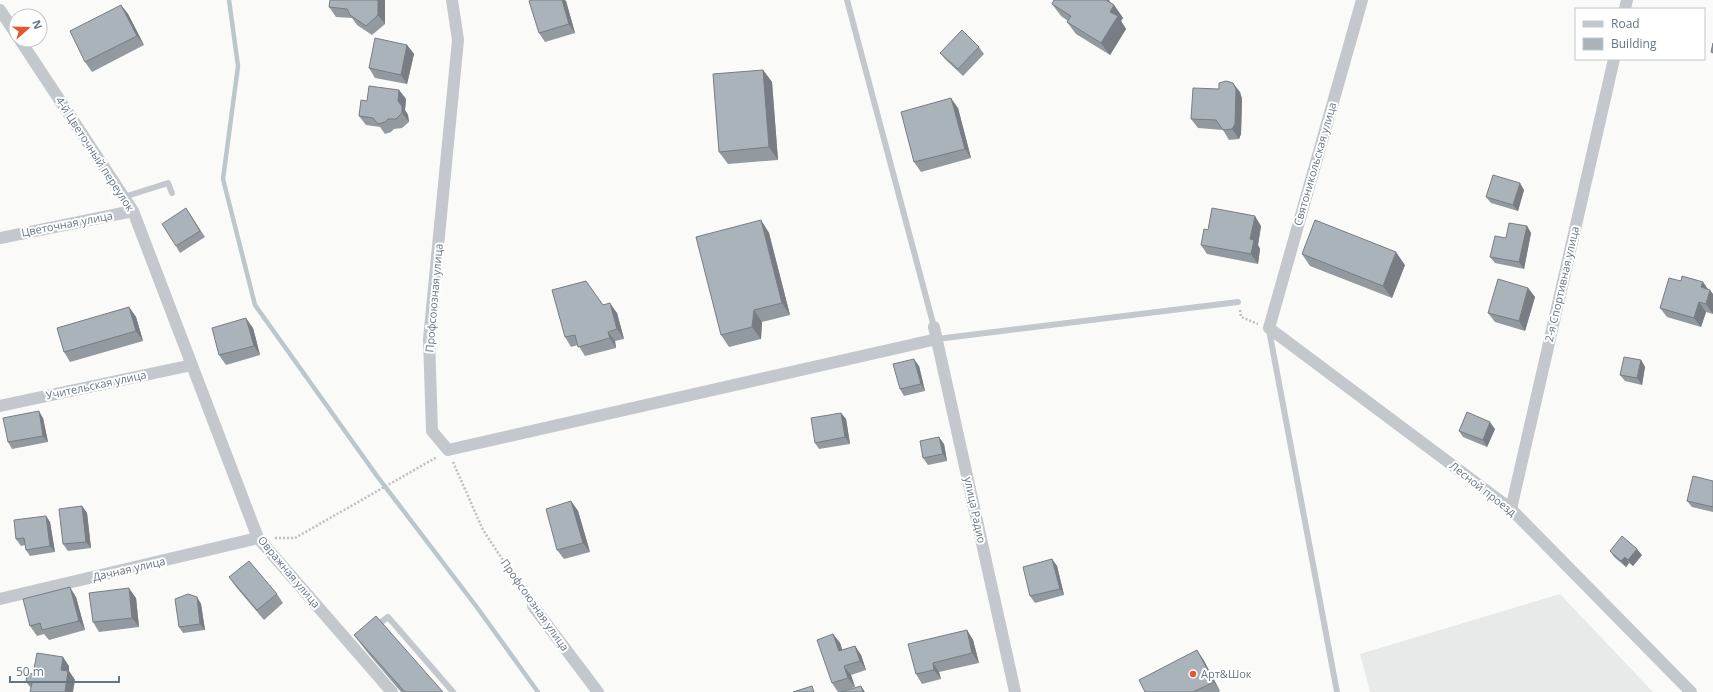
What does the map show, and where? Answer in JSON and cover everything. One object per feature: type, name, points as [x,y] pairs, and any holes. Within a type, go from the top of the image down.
[{"type":"street","name":"Профсоюзная улица","points":[[448,450],[432,431],[429,339],[458,40],[452,0]]},
{"type":"street","name":"Святоникольская улица","points":[[1269,328],[1362,0]]},
{"type":"street","points":[[0,10],[8,22]]},
{"type":"street","name":"4-й Цветочный переулок","points":[[25,48],[133,211],[192,365]]},
{"type":"street","name":"2-я Спортивная улица","points":[[1511,509],[1614,60]]},
{"type":"street","name":"Цветочная улица","points":[[0,238],[133,211]]},
{"type":"street","name":"Лесной проезд","points":[[1269,328],[1511,509],[1691,692]]},
{"type":"street","points":[[448,450],[936,333]]},
{"type":"street","name":"улица Радио","points":[[936,333],[1015,692]]},
{"type":"street","name":"Учительская улица","points":[[0,406],[192,365]]},
{"type":"street","name":"Овражная улица","points":[[192,365],[258,538],[355,644],[392,692]]},
{"type":"street","name":"Дачная улица","points":[[0,599],[258,538]]},
{"type":"street","name":"Профсоюзная улица","points":[[533,606],[598,692]]},
{"type":"lane","points":[[847,0],[936,333],[1238,302]]},
{"type":"lane","points":[[124,197],[168,183],[172,193]]},
{"type":"lane","points":[[1269,328],[1337,692]]},
{"type":"lane","points":[[370,632],[388,617],[453,692]]},
{"type":"path","points":[[1238,302],[1241,317],[1269,328]]},
{"type":"path","points":[[258,538],[295,538],[448,450]]},
{"type":"path","name":"Профсоюзная улица","points":[[448,450],[483,530],[533,606]]},
{"type":"shaded area","points":[[1560,594],[1653,692],[1370,692],[1360,654]]},
{"type":"building","points":[[330,0],[378,0],[378,15],[366,26],[350,15],[347,9],[329,7]]},
{"type":"building","points":[[562,0],[569,24],[539,33],[529,1]]},
{"type":"building","points":[[1054,0],[1106,0],[1114,5],[1110,12],[1118,16],[1101,43],[1067,22],[1071,16],[1052,4]]},
{"type":"building","points":[[121,5],[137,36],[85,62],[70,31]]},
{"type":"building","points":[[962,30],[979,47],[958,69],[940,53]]},
{"type":"building","points":[[375,38],[407,45],[401,75],[369,68]]},
{"type":"building","points":[[763,70],[769,147],[719,152],[713,74]]},
{"type":"building","points":[[1226,81],[1233,83],[1236,89],[1235,124],[1232,129],[1223,130],[1216,120],[1191,119],[1193,88],[1219,89],[1219,83]]},
{"type":"building","points":[[369,86],[399,90],[398,101],[402,106],[402,113],[396,119],[388,119],[385,122],[378,124],[373,118],[359,116],[361,100],[367,101]]},
{"type":"building","points":[[951,98],[965,149],[914,162],[901,112]]},
{"type":"building","points":[[1493,175],[1520,183],[1513,205],[1486,197]]},
{"type":"building","points":[[186,208],[200,231],[176,246],[162,224]]},
{"type":"building","points":[[1212,208],[1255,216],[1250,239],[1254,240],[1251,254],[1201,245],[1204,229],[1208,230]]},
{"type":"building","points":[[761,220],[782,303],[754,310],[752,327],[721,335],[696,237]]},
{"type":"building","points":[[1315,220],[1396,252],[1383,286],[1302,254]]},
{"type":"building","points":[[1509,223],[1527,226],[1519,262],[1490,257],[1495,236],[1506,238]]},
{"type":"building","points":[[1682,276],[1703,282],[1701,287],[1710,290],[1706,304],[1699,302],[1694,318],[1660,308],[1669,278],[1681,281]]},
{"type":"building","points":[[1498,279],[1528,288],[1519,321],[1488,313]]},
{"type":"building","points":[[586,281],[603,305],[610,303],[617,329],[608,332],[610,338],[578,347],[575,335],[565,337],[552,290]]},
{"type":"building","points":[[129,307],[136,331],[64,352],[57,328]]},
{"type":"building","points":[[246,318],[254,346],[219,355],[212,328]]},
{"type":"building","points":[[1624,357],[1641,360],[1637,378],[1620,375]]},
{"type":"building","points":[[914,359],[921,384],[900,389],[893,364]]},
{"type":"building","points":[[39,411],[43,436],[8,442],[3,418]]},
{"type":"building","points":[[1467,412],[1490,422],[1483,440],[1459,431]]},
{"type":"building","points":[[841,413],[845,437],[815,443],[811,418]]},
{"type":"building","points":[[939,437],[943,454],[923,458],[920,441]]},
{"type":"building","points":[[1693,476],[1713,481],[1713,507],[1687,501]]},
{"type":"building","points":[[571,501],[583,543],[557,550],[546,509]]},
{"type":"building","points":[[82,506],[86,542],[63,544],[59,509]]},
{"type":"building","points":[[46,516],[50,546],[26,550],[24,538],[16,539],[14,520]]},
{"type":"building","points":[[1622,536],[1637,549],[1628,560],[1625,557],[1621,561],[1610,551]]},
{"type":"building","points":[[1052,559],[1060,589],[1030,596],[1023,567]]},
{"type":"building","points":[[249,561],[277,594],[257,610],[229,577]]},
{"type":"building","points":[[70,587],[79,621],[42,630],[40,623],[30,626],[23,599]]},
{"type":"building","points":[[129,588],[132,618],[93,622],[89,593]]},
{"type":"building","points":[[188,594],[197,597],[200,624],[179,627],[175,599]]},
{"type":"building","points":[[376,616],[443,692],[405,692],[354,635]]},
{"type":"building","points":[[967,630],[972,653],[933,663],[934,670],[916,674],[908,644]]},
{"type":"building","points":[[833,634],[839,651],[855,646],[860,661],[844,666],[848,678],[832,683],[817,640]]},
{"type":"building","points":[[1197,650],[1214,682],[1193,692],[1145,692],[1139,680]]},
{"type":"building","points":[[37,653],[63,657],[61,670],[68,671],[65,692],[30,692],[32,683],[26,682],[27,673],[33,674]]},
{"type":"building","points":[[812,686],[814,692],[793,692]]},
{"type":"building","points":[[861,686],[863,692],[841,692]]},
{"type":"waterway","points":[[229,0],[238,66],[223,179],[255,305],[377,476],[476,606],[538,692]]},
{"type":"place","name":"Арт&Шок","points":[[1193,674]]}]
